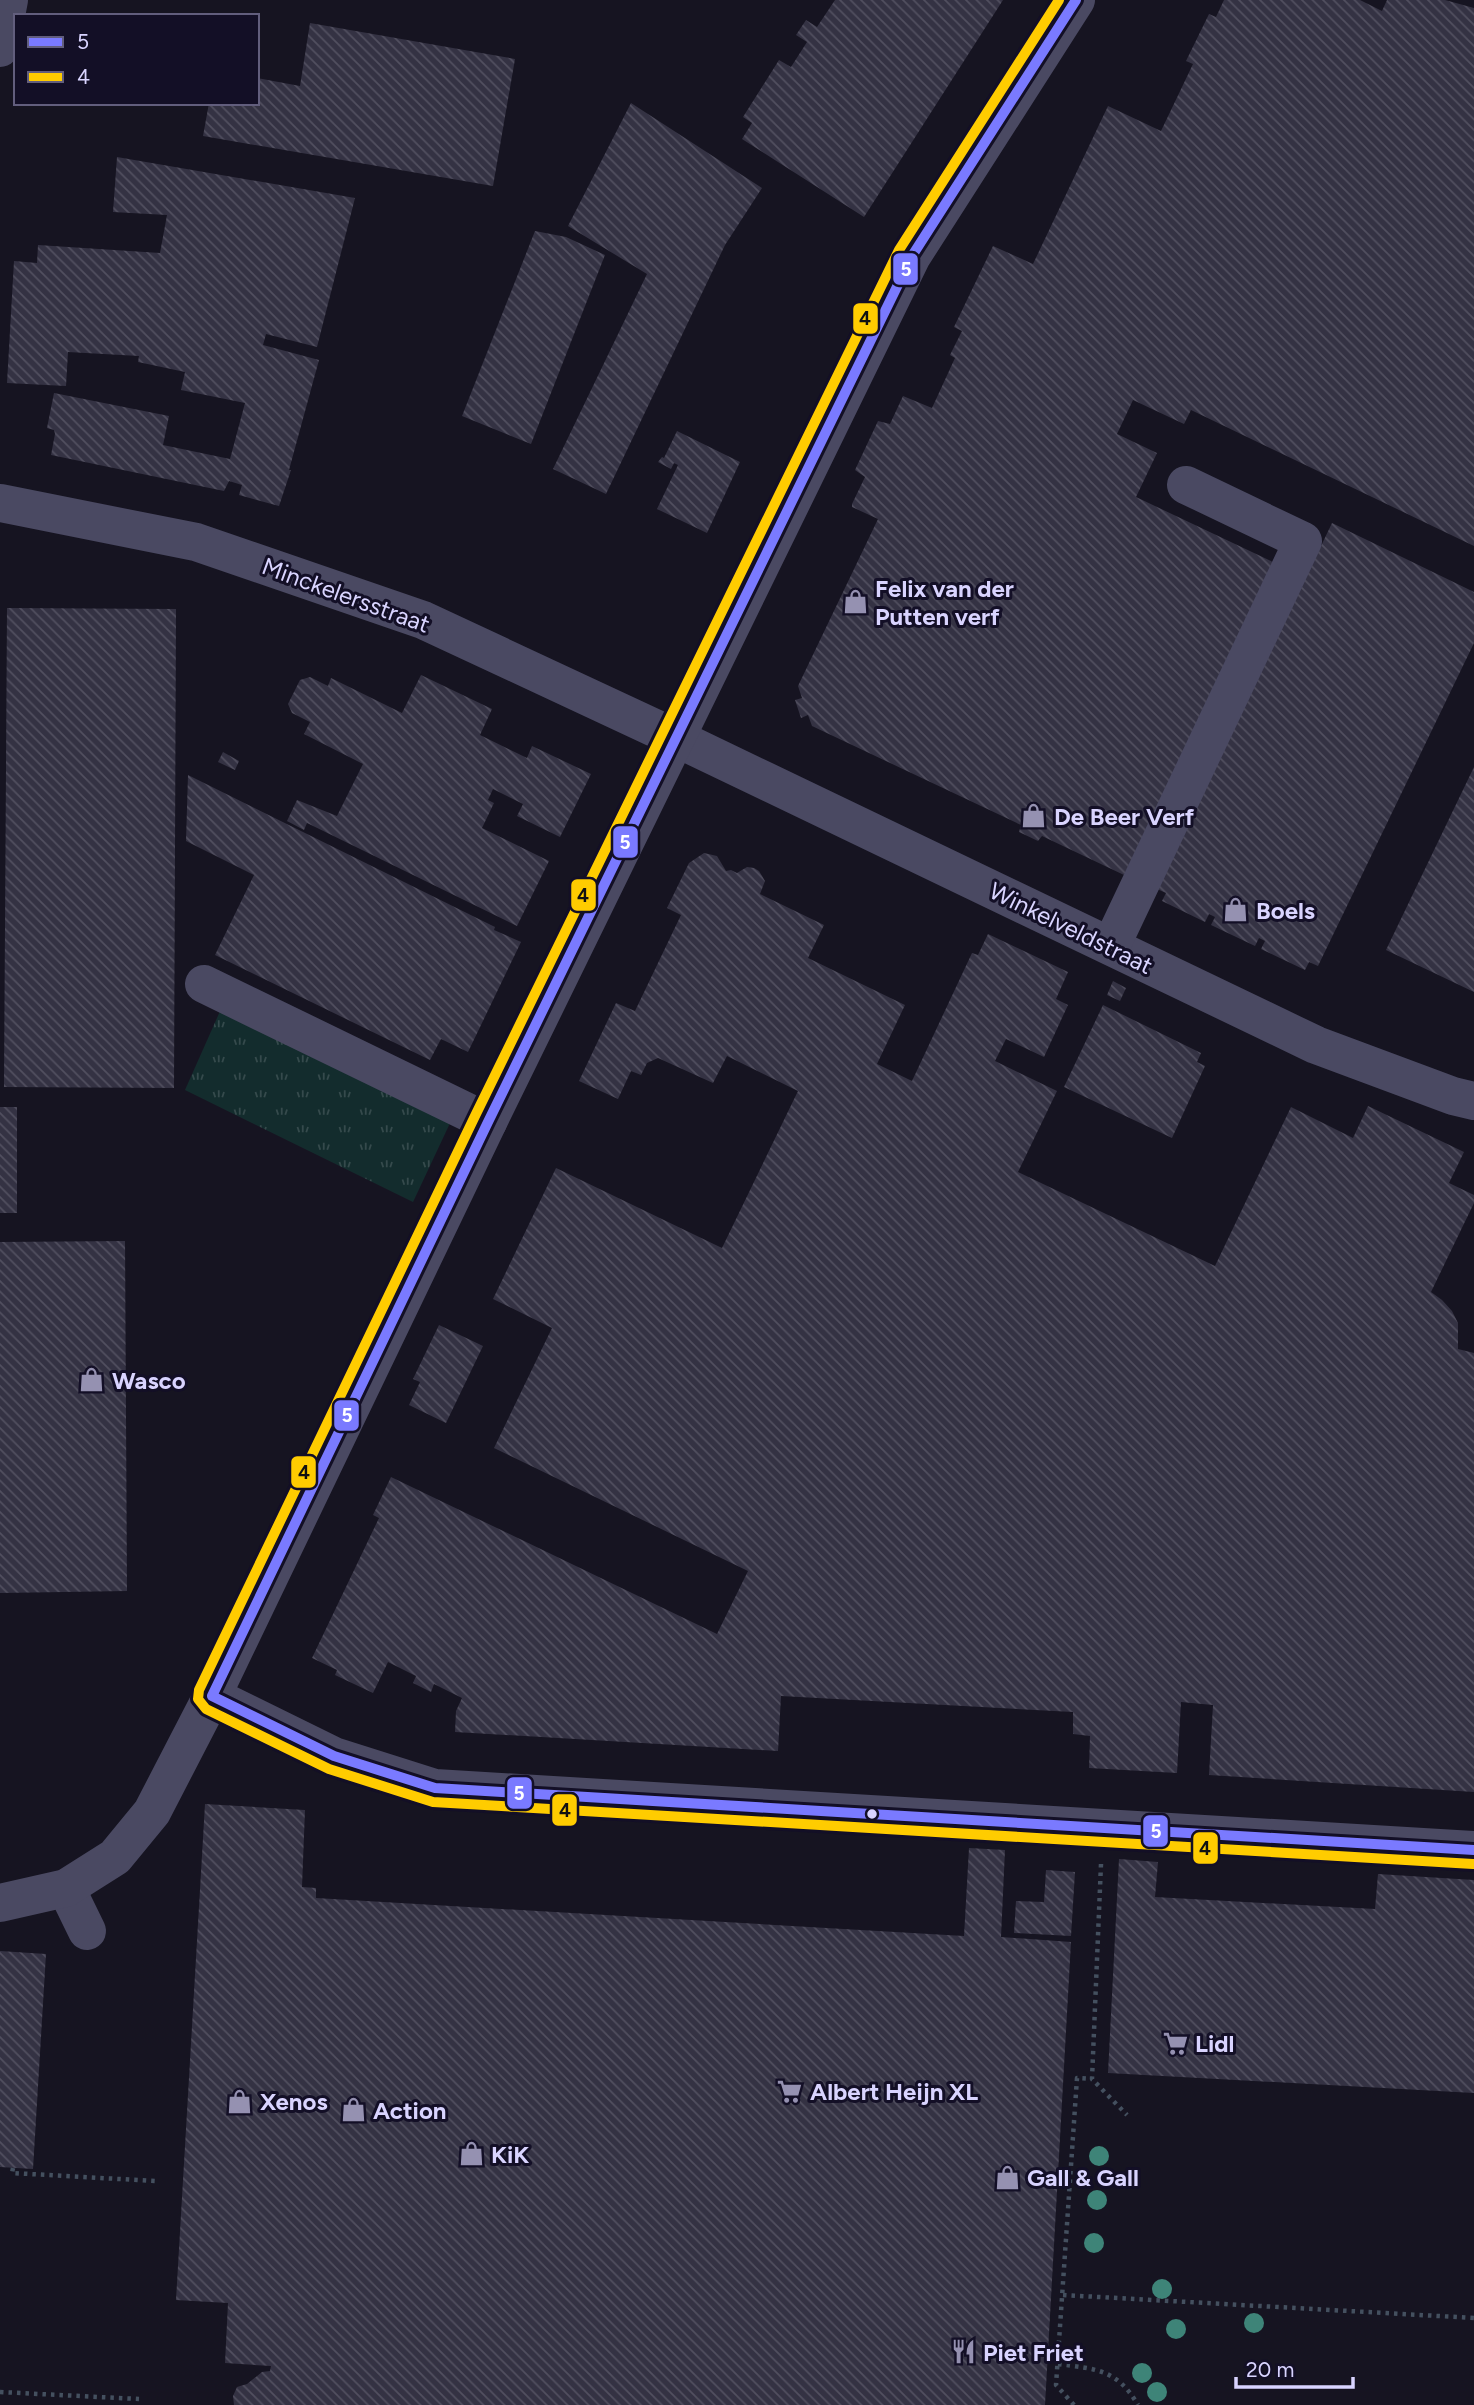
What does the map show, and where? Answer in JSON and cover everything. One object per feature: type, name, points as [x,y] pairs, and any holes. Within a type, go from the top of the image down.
[{"type":"street","points":[[0,48],[9,0]]},
{"type":"street","points":[[0,1903],[66,1888],[115,1857],[152,1812],[212,1696],[488,1122],[912,256],[1076,0]]},
{"type":"street","points":[[1111,946],[1303,541],[1186,485]]},
{"type":"street","name":"Minckelersstraat","points":[[0,503],[196,542],[423,620],[676,738]]},
{"type":"street","name":"Winkelveldstraat","points":[[676,738],[1316,1045],[1453,1096],[1474,1101]]},
{"type":"street","points":[[204,984],[488,1122]]},
{"type":"street","points":[[212,1696],[334,1756],[435,1788],[1474,1850]]},
{"type":"street","points":[[66,1888],[87,1931]]},
{"type":"path","points":[[1091,2078],[1102,1828]]},
{"type":"path","points":[[1074,2405],[1056,2385],[1077,2078],[1091,2078],[1127,2115]]},
{"type":"path","points":[[13,2168],[12,2173],[155,2181]]},
{"type":"path","points":[[1063,2295],[1474,2318]]},
{"type":"path","points":[[1058,2364],[1104,2372],[1118,2379],[1130,2390],[1138,2405]]},
{"type":"path","points":[[0,2392],[139,2399]]},
{"type":"green space","points":[[221,1009],[451,1121],[413,1202],[185,1090]]},
{"type":"building","points":[[835,0],[1003,0],[864,217],[742,139],[752,123],[743,117],[779,60],[791,67],[807,42],[796,35],[806,20],[817,27]]},
{"type":"building","points":[[1224,0],[1360,0],[1382,11],[1387,0],[1445,0],[1474,8],[1474,546],[1191,410],[1184,424],[1133,400],[1117,434],[1157,453],[1136,497],[1275,563],[1124,875],[1042,836],[1038,841],[1019,832],[1021,825],[812,726],[808,715],[801,718],[795,700],[802,698],[798,686],[878,519],[852,507],[852,504],[865,477],[855,470],[878,421],[890,424],[903,396],[932,408],[955,358],[950,355],[962,331],[954,327],[993,246],[1033,264],[1108,106],[1161,131],[1193,64],[1186,61],[1209,14],[1216,17]]},
{"type":"building","points":[[310,23],[515,59],[493,186],[203,136],[209,105],[259,105],[259,78],[300,86]]},
{"type":"building","points":[[631,103],[762,188],[725,245],[606,494],[553,469],[647,274],[568,226]]},
{"type":"building","points":[[117,157],[355,198],[317,347],[266,334],[263,345],[319,360],[279,506],[239,495],[242,485],[229,481],[224,491],[51,455],[55,434],[54,430],[47,428],[54,393],[169,416],[163,445],[230,459],[245,403],[181,390],[185,372],[138,362],[139,356],[68,352],[66,386],[7,383],[14,261],[37,263],[38,245],[160,253],[167,215],[113,212]]},
{"type":"building","points":[[535,231],[566,237],[605,255],[531,444],[462,416]]},
{"type":"building","points":[[677,431],[740,462],[707,533],[657,509],[678,465],[674,463],[671,469],[658,462],[664,458]]},
{"type":"building","points":[[1332,523],[1474,592],[1474,643],[1318,966],[1309,962],[1305,970],[1261,949],[1265,941],[1259,938],[1255,946],[1211,925],[1215,917],[1209,914],[1205,922],[1162,901],[1166,893],[1157,889]]},
{"type":"building","points":[[7,608],[176,609],[174,1088],[4,1087]]},
{"type":"building","points":[[421,675],[492,709],[480,735],[527,758],[532,746],[591,774],[560,837],[517,816],[523,804],[493,789],[488,800],[494,803],[482,828],[549,861],[517,926],[307,823],[304,830],[287,821],[297,800],[337,816],[363,764],[304,734],[310,722],[292,713],[288,704],[300,680],[310,677],[328,686],[331,678],[402,713]]},
{"type":"building","points":[[223,752],[239,761],[235,770],[218,762]]},
{"type":"building","points":[[1474,767],[1474,992],[1386,950]]},
{"type":"building","points":[[188,775],[521,942],[468,1052],[441,1039],[430,1060],[215,955],[254,875],[186,841]]},
{"type":"building","points":[[704,853],[717,856],[726,871],[737,873],[747,867],[759,871],[765,881],[760,894],[824,925],[808,958],[905,1005],[877,1064],[912,1081],[972,953],[978,955],[988,934],[1068,972],[1056,999],[1068,1005],[1044,1057],[1006,1039],[995,1061],[1057,1091],[1018,1172],[1215,1266],[1291,1107],[1353,1138],[1368,1106],[1464,1152],[1449,1183],[1474,1195],[1474,1203],[1431,1292],[1452,1311],[1458,1323],[1458,1349],[1474,1353],[1474,1792],[1209,1775],[1213,1705],[1181,1702],[1177,1773],[1089,1768],[1090,1736],[1073,1734],[1073,1712],[781,1696],[778,1751],[455,1732],[456,1711],[462,1698],[434,1684],[431,1692],[413,1683],[416,1676],[388,1662],[373,1693],[335,1675],[337,1670],[312,1658],[379,1518],[373,1515],[391,1477],[717,1634],[748,1571],[494,1448],[552,1328],[493,1299],[556,1168],[722,1248],[798,1091],[727,1056],[713,1083],[658,1058],[647,1063],[641,1075],[631,1071],[618,1099],[579,1081],[616,1003],[635,1011],[681,915],[667,908],[689,863]]},
{"type":"building","points":[[1113,981],[1126,988],[1120,1001],[1107,995]]},
{"type":"building","points":[[1103,1005],[1201,1053],[1197,1062],[1205,1066],[1172,1138],[1064,1087]]},
{"type":"building","points":[[0,1107],[17,1107],[17,1213],[0,1213]]},
{"type":"building","points":[[125,1241],[127,1591],[0,1593],[0,1242]]},
{"type":"building","points":[[439,1325],[483,1346],[446,1423],[409,1405],[420,1382],[413,1379]]},
{"type":"building","points":[[205,1804],[305,1810],[302,1887],[316,1888],[316,1898],[964,1936],[969,1848],[1005,1850],[1001,1937],[1071,1942],[1045,2405],[234,2405],[233,2396],[237,2387],[247,2384],[262,2372],[270,2371],[271,2366],[225,2363],[228,2303],[176,2300]]},
{"type":"building","points":[[1119,1859],[1158,1862],[1155,1897],[1375,1909],[1378,1874],[1474,1880],[1474,2093],[1108,2073]]},
{"type":"building","points":[[1046,1870],[1075,1872],[1071,1936],[1014,1933],[1016,1901],[1044,1902]]},
{"type":"building","points":[[0,1951],[46,1954],[33,2169],[0,2167]]},
{"type":"transit line","name":"4","points":[[1059,0],[899,250],[475,1116],[199,1690],[198,1699],[206,1709],[329,1769],[433,1802],[1473,1864]]},
{"type":"transit line","name":"5","points":[[1076,0],[912,256],[488,1122],[212,1696],[334,1756],[435,1788],[1474,1850]]},
{"type":"place","name":"Felix van der Putten verf","points":[[855,602]]},
{"type":"place","name":"De Beer Verf","points":[[1034,816]]},
{"type":"place","name":"Boels","points":[[1236,910]]},
{"type":"place","name":"Wasco","points":[[92,1380]]},
{"type":"place","name":"Lidl","points":[[1175,2043]]},
{"type":"place","name":"Albert Heijn XL","points":[[790,2091]]},
{"type":"place","name":"Xenos","points":[[240,2101]]},
{"type":"place","name":"Action","points":[[353,2110]]},
{"type":"place","name":"KiK","points":[[471,2154]]},
{"type":"place","name":"Gall & Gall","points":[[1007,2177]]},
{"type":"place","name":"Piet Friet","points":[[963,2352]]}]
